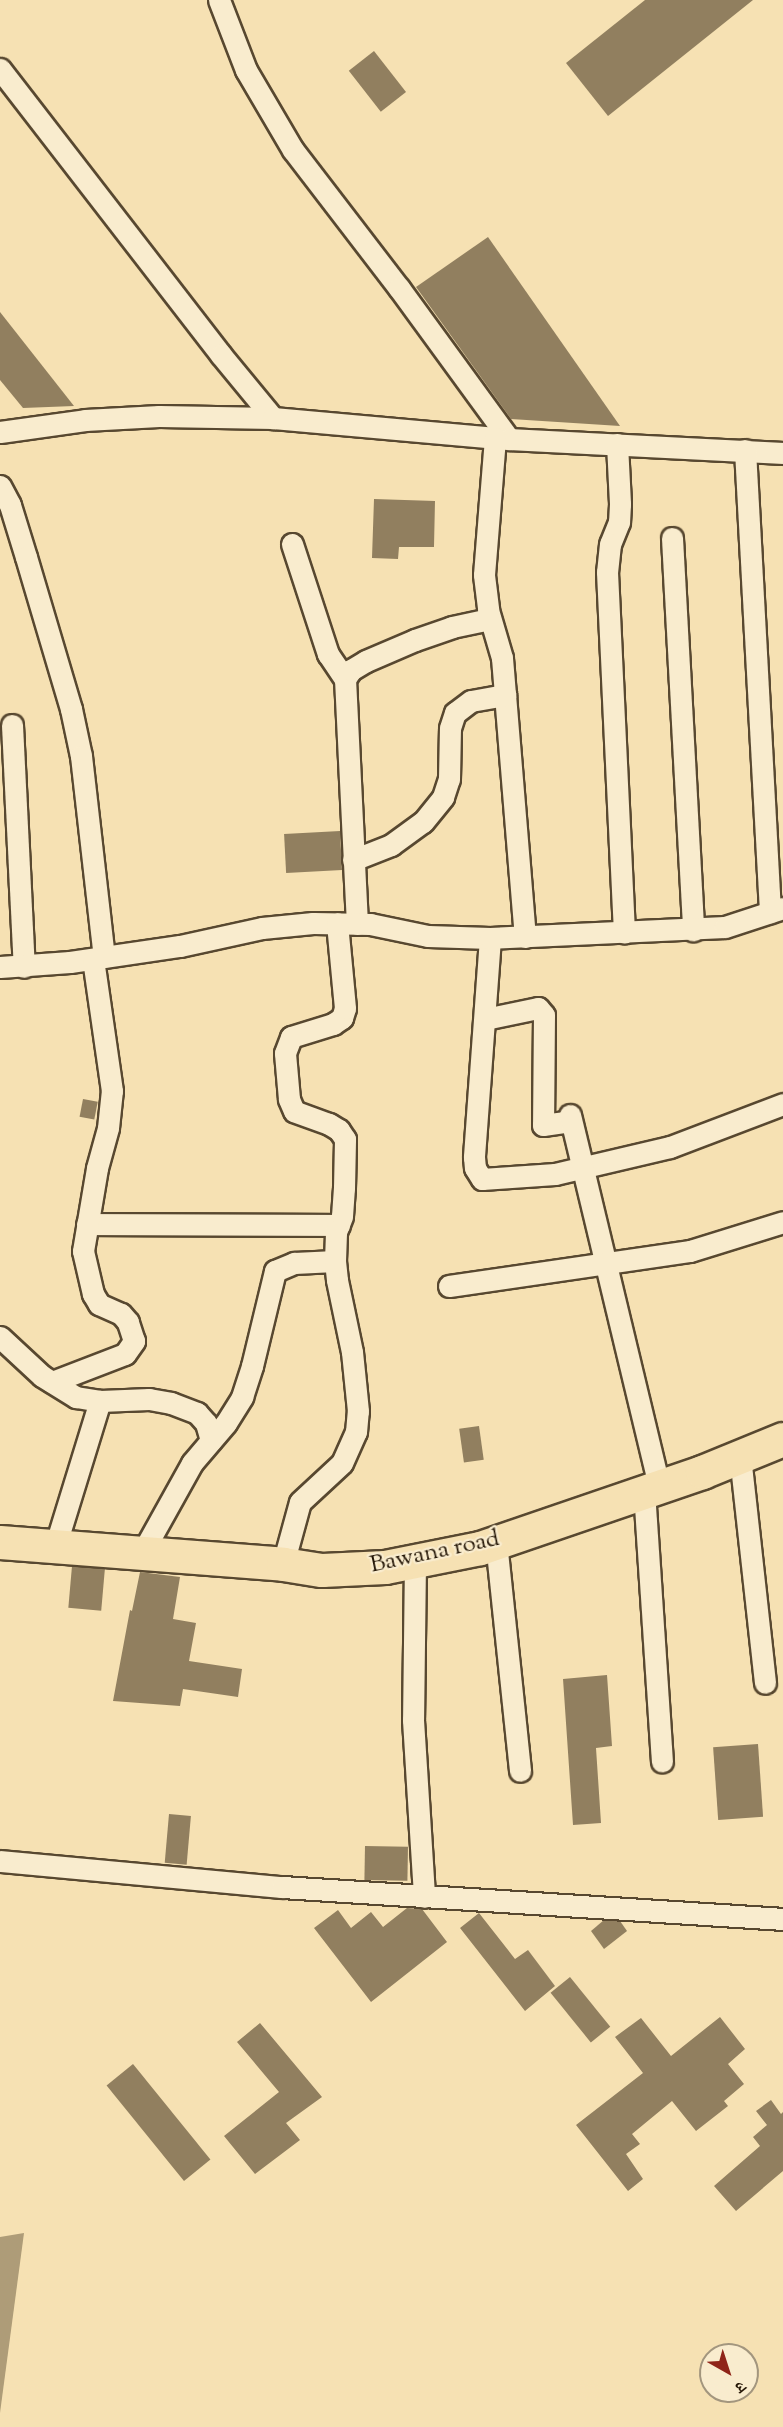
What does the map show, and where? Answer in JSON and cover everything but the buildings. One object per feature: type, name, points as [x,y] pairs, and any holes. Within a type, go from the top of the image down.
[{"type":"main road","name":"Bawana road","points":[[0,1542],[283,1564],[322,1570],[385,1567],[496,1542],[651,1489],[783,1439]]},
{"type":"street","points":[[219,0],[246,70],[293,150],[399,288],[502,439],[484,575],[490,619],[502,658],[525,937]]},
{"type":"street","points":[[0,69],[221,355],[273,418]]},
{"type":"street","points":[[0,432],[84,420],[149,417],[273,418],[502,439],[783,453]]},
{"type":"street","points":[[617,444],[619,522],[610,544],[607,572],[624,933]]},
{"type":"street","points":[[0,967],[24,967],[180,946],[262,928],[347,923],[428,936],[525,937],[725,927],[777,910],[745,450]]},
{"type":"street","points":[[0,486],[10,505],[26,556],[71,709],[81,756],[112,1091],[108,1128],[97,1168],[83,1251],[93,1294],[99,1304],[121,1314],[128,1322],[134,1341],[125,1354],[52,1382]]},
{"type":"street","points":[[672,538],[693,930]]},
{"type":"street","points":[[283,1564],[300,1502],[342,1463],[356,1432],[358,1411],[352,1352],[335,1261],[344,1188],[345,1139],[339,1130],[329,1124],[294,1111],[289,1099],[285,1053],[291,1037],[333,1024],[342,1018],[345,1008],[347,923],[353,860],[345,679],[328,654],[292,544]]},
{"type":"street","points":[[345,679],[351,670],[366,661],[415,640],[452,627],[490,619]]},
{"type":"street","points":[[353,860],[391,845],[423,822],[443,797],[449,779],[450,728],[455,713],[471,701],[505,695]]},
{"type":"street","points":[[12,725],[24,967]]},
{"type":"street","points":[[490,938],[474,1157],[479,1176],[489,1180],[583,1168],[670,1147],[783,1104]]},
{"type":"street","points":[[485,1019],[538,1008],[544,1015],[543,1125],[571,1118],[608,1264],[651,1489],[662,1761]]},
{"type":"street","points":[[449,1286],[704,1248],[783,1222]]},
{"type":"street","points":[[87,1224],[339,1225]]},
{"type":"street","points":[[142,1553],[192,1463],[226,1423],[242,1397],[252,1366],[275,1271],[294,1263],[335,1261]]},
{"type":"street","points":[[0,1337],[28,1365],[76,1397],[100,1401],[149,1399],[171,1403],[197,1413],[206,1423],[211,1440]]},
{"type":"street","points":[[55,1547],[100,1401]]},
{"type":"street","points":[[740,1456],[765,1683]]},
{"type":"street","points":[[496,1542],[520,1771]]},
{"type":"street","points":[[415,1561],[413,1720],[424,1897]]},
{"type":"street","points":[[0,1861],[106,1873],[424,1897],[783,1919]]},
{"type":"shaded area","points":[[24,2233],[0,2413],[0,2237]]}]
